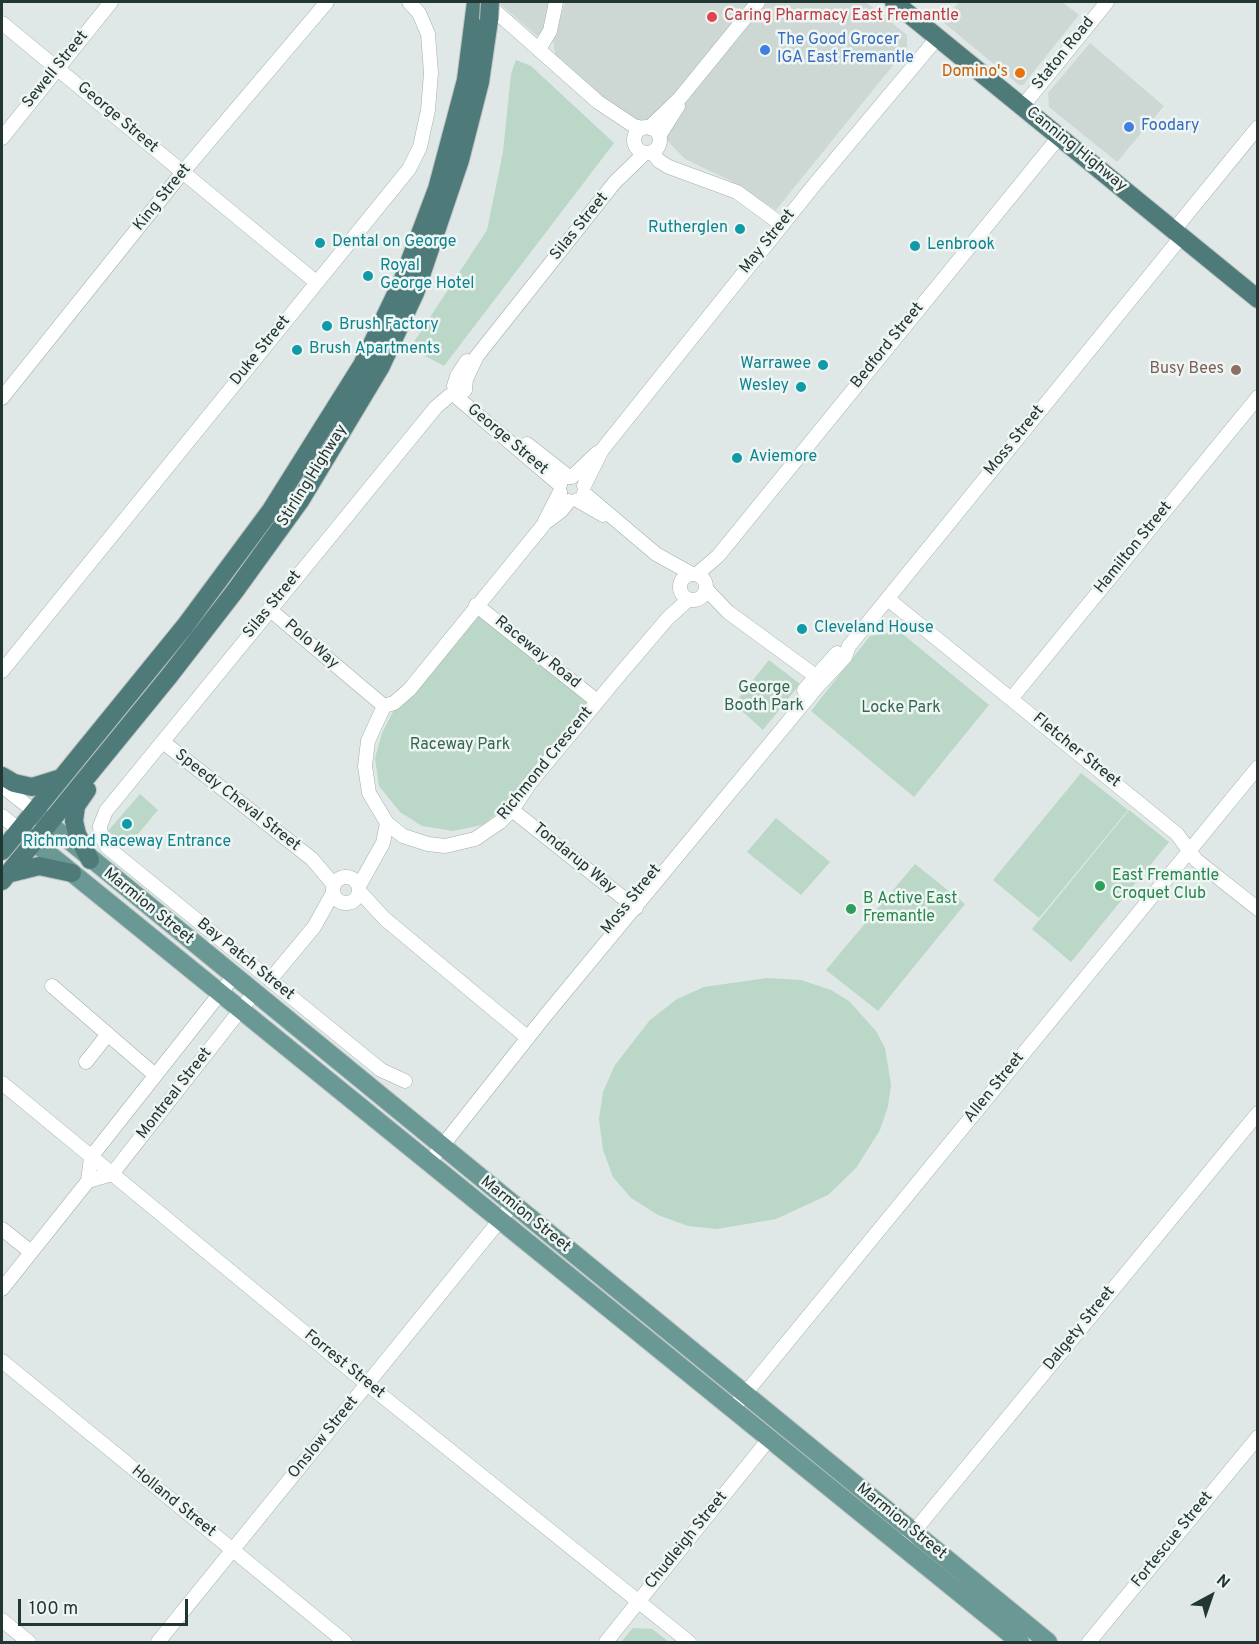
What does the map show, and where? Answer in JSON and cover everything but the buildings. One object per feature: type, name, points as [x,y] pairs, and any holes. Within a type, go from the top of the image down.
[{"type":"highway","name":"Canning Highway","points":[[894,2],[1257,298]]},
{"type":"highway","name":"Stirling Highway","points":[[4,878],[171,675],[300,501],[381,366],[415,293],[460,160],[480,82],[483,7]]},
{"type":"highway","name":"Stirling Highway","points":[[2,851],[185,626],[271,510],[362,365],[403,279],[437,189],[483,7]]},
{"type":"highway","points":[[90,860],[77,834],[74,822],[76,806],[161,695],[171,675]]},
{"type":"highway","points":[[2,776],[14,783],[32,787],[61,778]]},
{"type":"highway","points":[[4,878],[39,866],[72,873]]},
{"type":"main road","name":"Marmion Street","points":[[34,811],[253,994],[745,1394],[1020,1642]]},
{"type":"main road","name":"Marmion Street","points":[[19,830],[732,1410],[1048,1642]]},
{"type":"street","name":"Sewell Street","points":[[2,138],[111,2]]},
{"type":"street","name":"King Street","points":[[2,398],[182,173],[327,2]]},
{"type":"street","name":"Duke Street","points":[[2,671],[409,169],[420,147],[428,110],[431,43],[425,24],[409,2]]},
{"type":"street","points":[[538,49],[550,31],[556,2]]},
{"type":"street","name":"Silas Street","points":[[100,826],[106,811],[436,407],[460,391],[477,356],[758,2]]},
{"type":"street","name":"Staton Road","points":[[1022,107],[1107,2]]},
{"type":"street","points":[[483,7],[538,49],[598,102],[647,140],[658,161],[745,196],[780,228]]},
{"type":"street","name":"George Street","points":[[2,23],[316,282]]},
{"type":"street","name":"May Street","points":[[572,489],[780,228],[938,38]]},
{"type":"street","name":"Moss Street","points":[[424,1161],[817,682],[838,652],[849,646],[888,599],[1178,233],[1257,127]]},
{"type":"street","name":"Bedford Street","points":[[693,587],[1059,137]]},
{"type":"street","name":"George Street","points":[[460,391],[572,489],[656,554],[693,587],[787,658],[790,666],[817,682]]},
{"type":"street","name":"Hamilton Street","points":[[1011,699],[1257,397]]},
{"type":"street","points":[[270,980],[395,829],[369,793],[365,766],[368,741],[383,701],[394,703],[402,695],[545,523],[561,511],[572,489]]},
{"type":"street","name":"Richmond Crescent","points":[[395,829],[428,844],[445,846],[485,834],[512,810],[530,783],[693,587]]},
{"type":"street","name":"Fletcher Street","points":[[888,599],[1177,834],[1196,860],[1257,909]]},
{"type":"street","name":"Raceway Road","points":[[476,605],[597,701]]},
{"type":"street","name":"Polo Way","points":[[269,609],[354,681],[383,701]]},
{"type":"street","name":"Speedy Cheval Street","points":[[163,742],[312,859],[526,1036]]},
{"type":"street","name":"Allen Street","points":[[732,1410],[1257,766]]},
{"type":"street","name":"Marmion Street","points":[[2,786],[34,811]]},
{"type":"street","name":"Tondarup Way","points":[[512,810],[633,905]]},
{"type":"street","name":"Marmion Street","points":[[2,816],[19,830]]},
{"type":"street","name":"Bay Patch Street","points":[[100,826],[102,839],[107,847],[381,1070],[405,1081]]},
{"type":"street","name":"Montreal Street","points":[[91,1157],[233,977]]},
{"type":"street","points":[[52,986],[155,1075]]},
{"type":"street","name":"Montreal Street","points":[[112,1174],[253,994]]},
{"type":"street","points":[[86,1062],[108,1034]]},
{"type":"street","name":"Forrest Street","points":[[2,1083],[368,1385],[688,1642]]},
{"type":"street","name":"Dalgety Street","points":[[908,1539],[1257,1113]]},
{"type":"street","points":[[2,1289],[88,1181],[91,1157]]},
{"type":"street","points":[[88,1181],[112,1174]]},
{"type":"street","name":"Onslow Street","points":[[158,1642],[513,1204]]},
{"type":"street","points":[[2,1229],[31,1252]]},
{"type":"street","name":"Holland Street","points":[[2,1361],[345,1642]]},
{"type":"street","name":"Fortescue Street","points":[[1089,1642],[1257,1437]]},
{"type":"street","name":"Chudleigh Street","points":[[606,1642],[769,1439]]},
{"type":"street","points":[[2,1620],[29,1642]]},
{"type":"shaded area","points":[[498,2],[550,2],[547,23],[537,36]]},
{"type":"shaded area","points":[[565,2],[866,2],[907,35],[907,48],[776,210],[731,181],[685,159],[650,123],[632,123],[555,54],[553,41]]},
{"type":"shaded area","points":[[959,2],[1062,2],[1079,15],[1023,85],[1019,85],[943,22]]},
{"type":"shaded area","points":[[1090,43],[1164,106],[1117,162],[1049,107],[1048,93]]},
{"type":"green space","points":[[516,60],[531,66],[614,143],[444,366],[410,348],[487,230],[503,152],[511,74]]},
{"type":"green space","name":"Raceway Park","points":[[477,610],[587,703],[503,809],[482,825],[453,831],[422,826],[400,812],[379,786],[375,758],[382,733],[395,708]]},
{"type":"green space","name":"Locke Park","points":[[899,631],[989,705],[914,797],[811,711],[870,636]]},
{"type":"green space","name":"George Booth Park","points":[[769,660],[800,684],[763,730],[734,704]]},
{"type":"green space","points":[[1081,773],[1128,810],[1039,918],[993,880]]},
{"type":"green space","points":[[140,794],[158,810],[127,847],[108,831]]},
{"type":"green space","name":"East Fremantle Croquet Club","points":[[1129,810],[1169,842],[1071,962],[1032,929]]},
{"type":"green space","points":[[776,818],[830,862],[801,895],[747,852]]},
{"type":"green space","points":[[915,864],[965,904],[878,1011],[826,970]]},
{"type":"green space","points":[[767,978],[801,980],[831,990],[849,1001],[876,1031],[885,1048],[891,1085],[888,1106],[880,1130],[856,1168],[828,1195],[776,1219],[717,1229],[688,1226],[658,1215],[631,1198],[613,1177],[603,1150],[599,1119],[603,1092],[615,1065],[650,1020],[677,999],[704,987]]},
{"type":"green space","points":[[633,1628],[652,1629],[669,1642],[621,1642]]},
{"type":"place","name":"Caring Pharmacy East Fremantle","points":[[712,17]]},
{"type":"place","name":"The Good Grocer IGA East Fremantle","points":[[765,50]]},
{"type":"place","name":"Domino's","points":[[1020,73]]},
{"type":"place","name":"Foodary","points":[[1129,127]]},
{"type":"place","name":"Rutherglen","points":[[740,229]]},
{"type":"place","name":"Dental on George","points":[[320,243]]},
{"type":"place","name":"Lenbrook","points":[[915,246]]},
{"type":"place","name":"Royal George Hotel","points":[[368,276]]},
{"type":"place","name":"Brush Factory","points":[[327,326]]},
{"type":"place","name":"Brush Apartments","points":[[297,350]]},
{"type":"place","name":"Warrawee","points":[[823,365]]},
{"type":"place","name":"Busy Bees","points":[[1236,370]]},
{"type":"place","name":"Wesley","points":[[801,387]]},
{"type":"place","name":"Aviemore","points":[[737,458]]},
{"type":"place","name":"Cleveland House","points":[[802,629]]},
{"type":"place","name":"Richmond Raceway Entrance","points":[[127,824]]},
{"type":"place","name":"East Fremantle Croquet Club","points":[[1100,886]]},
{"type":"place","name":"B Active East Fremantle","points":[[851,909]]}]
